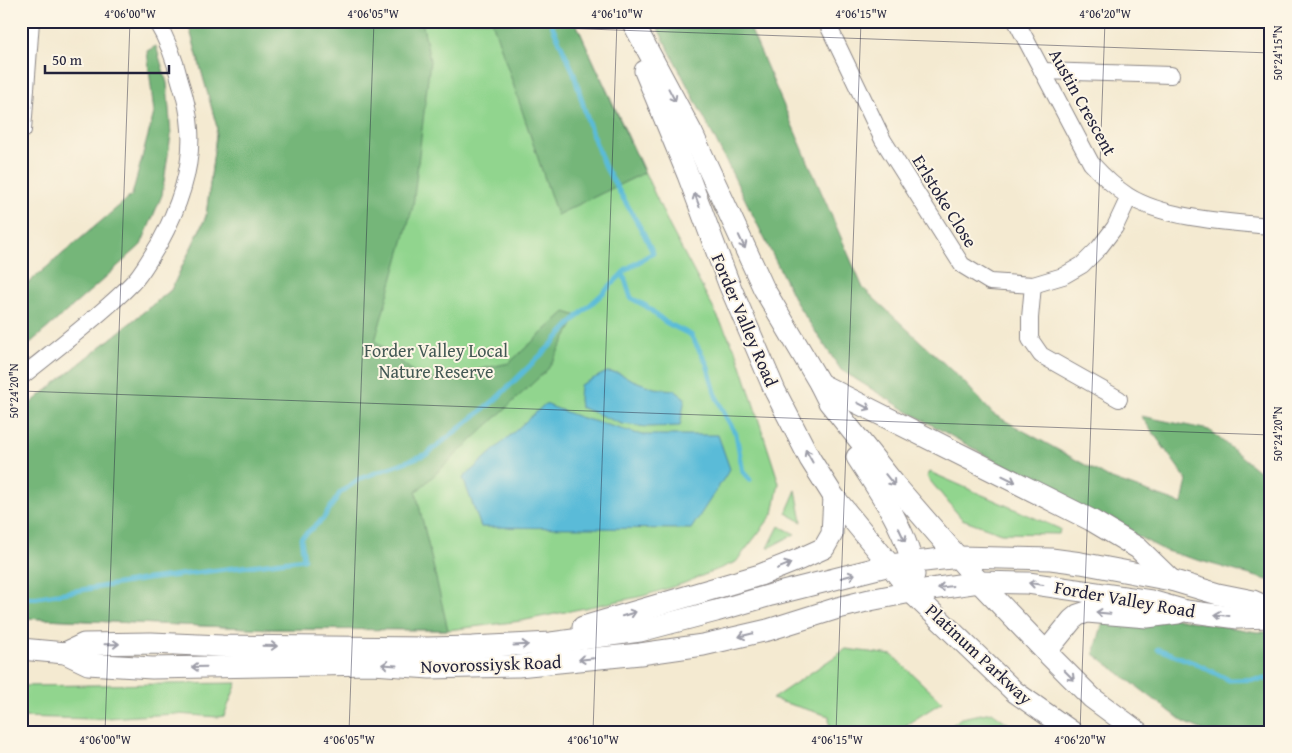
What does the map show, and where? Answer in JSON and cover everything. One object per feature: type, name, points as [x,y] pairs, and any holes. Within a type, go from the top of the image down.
[{"type":"main road","name":"Forder Valley Road","points":[[624,21],[688,174],[728,284],[775,391],[810,459],[834,497],[911,592]]},
{"type":"main road","name":"Forder Valley Road","points":[[632,21],[692,133],[764,289],[825,393],[896,486],[979,582],[1046,652]]},
{"type":"main road","points":[[825,393],[829,415],[835,428],[855,454],[889,507],[909,549],[913,562],[914,577],[911,592]]},
{"type":"main road","points":[[825,393],[1091,520],[1138,548],[1171,580]]},
{"type":"main road","points":[[551,643],[569,630],[599,623],[760,575],[824,548],[832,534],[834,497]]},
{"type":"main road","name":"Forder Valley Road","points":[[959,558],[1051,559],[1081,563],[1171,580],[1218,594],[1253,601],[1271,608]]},
{"type":"main road","name":"Novorossiysk Road","points":[[65,653],[84,644],[132,643],[428,648],[551,643],[640,631],[890,565],[959,558]]},
{"type":"main road","name":"Forder Valley Road","points":[[979,582],[1033,583],[1151,601],[1186,611],[1238,618],[1271,617]]},
{"type":"main road","name":"Novorossiysk Road","points":[[21,649],[65,653],[88,664],[152,668],[373,664],[430,668],[518,666],[640,654],[703,645],[768,630],[870,600],[979,582]]},
{"type":"main road","name":"Platinum Parkway","points":[[911,592],[1015,692],[1072,732]]},
{"type":"main road","points":[[1138,732],[1092,698],[1046,652],[1072,620],[1078,615],[1087,612],[1147,617],[1186,611]]},
{"type":"street","points":[[21,131],[26,97],[31,21]]},
{"type":"street","points":[[21,377],[92,321],[136,279],[168,227],[180,200],[190,152],[187,104],[175,61],[156,21]]},
{"type":"street","name":"Erlstoke Close","points":[[826,21],[883,140],[962,265],[990,282],[1033,285],[1063,276],[1082,265],[1115,226],[1129,197]]},
{"type":"street","name":"Austin Crescent","points":[[1016,21],[1091,163],[1109,182],[1129,197],[1162,211],[1214,221],[1271,226]]},
{"type":"street","points":[[1042,71],[1171,75]]},
{"type":"street","points":[[1033,285],[1030,339],[1041,355],[1119,399]]},
{"type":"green space","name":"Forder Valley Local Nature Reserve","points":[[186,21],[575,21],[669,225],[737,353],[779,483],[773,514],[736,562],[682,584],[643,596],[521,621],[448,630],[273,629],[21,618],[21,411],[171,290],[206,216],[217,127]]},
{"type":"green space","points":[[186,21],[422,21],[430,61],[413,206],[375,341],[425,381],[509,363],[565,312],[578,316],[548,369],[416,492],[448,630],[273,629],[21,618],[21,411],[171,290],[206,217],[217,127]]},
{"type":"green space","points":[[492,21],[575,21],[644,173],[557,215]]},
{"type":"green space","points":[[654,21],[747,21],[863,288],[965,383],[993,414],[1109,478],[1182,504],[1187,480],[1141,416],[1209,430],[1271,481],[1271,581],[1166,551],[1038,485],[907,411],[841,370],[797,304]]},
{"type":"green space","points":[[156,46],[167,83],[171,135],[162,195],[141,245],[21,351],[21,289],[132,195],[154,113],[147,51]]},
{"type":"green space","points":[[930,472],[1060,529],[1059,534],[1001,533],[962,519],[927,477]]},
{"type":"green space","points":[[796,490],[802,522],[786,513]]},
{"type":"green space","points":[[779,526],[795,534],[768,548]]},
{"type":"green space","points":[[1107,607],[1257,632],[1271,632],[1271,732],[1207,732],[1184,722],[1094,654]]},
{"type":"green space","points":[[846,649],[892,655],[942,702],[895,732],[830,732],[829,716],[772,699]]},
{"type":"green space","points":[[237,683],[224,716],[218,717],[177,714],[93,719],[21,717],[21,686]]},
{"type":"green space","points":[[992,712],[1020,732],[943,732],[961,718]]},
{"type":"water","points":[[607,372],[618,373],[654,388],[674,390],[685,398],[680,426],[647,427],[622,424],[580,407],[580,385]]},
{"type":"water","points":[[545,404],[579,417],[642,435],[718,435],[730,469],[691,529],[481,527],[463,478]]},
{"type":"waterway","points":[[21,598],[33,598],[148,579],[304,559],[301,538],[323,519],[340,493],[359,479],[427,454],[495,400],[627,269],[653,253],[604,165],[590,128],[573,71],[550,21]]},
{"type":"waterway","points":[[623,273],[631,298],[646,306],[665,322],[691,335],[707,364],[716,396],[736,434],[743,472],[750,480]]},
{"type":"waterway","points":[[1158,649],[1197,664],[1229,680],[1271,679]]}]
